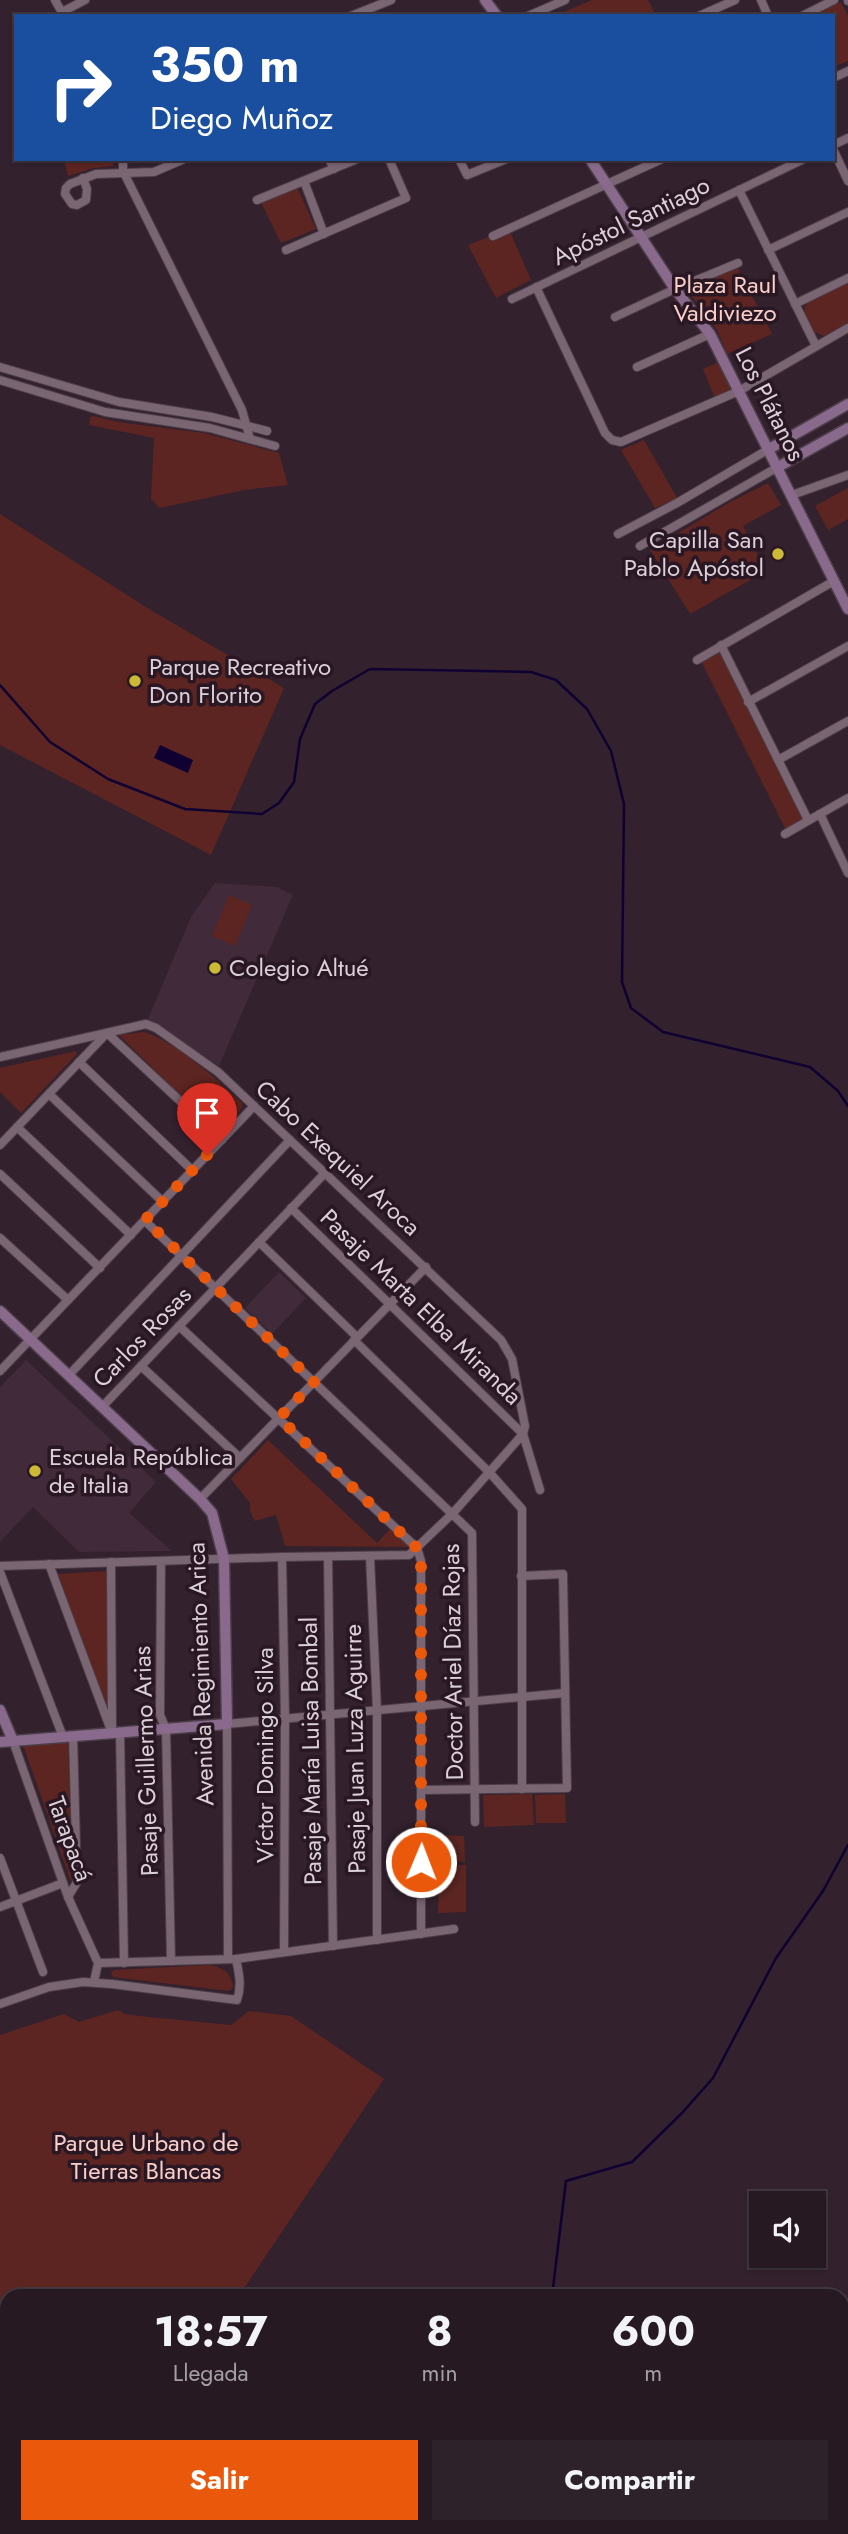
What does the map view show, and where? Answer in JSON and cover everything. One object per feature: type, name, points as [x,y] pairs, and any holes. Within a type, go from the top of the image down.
[{"type":"street","points":[[55,0],[63,14],[85,0]]},
{"type":"street","points":[[356,14],[391,0]]},
{"type":"street","points":[[533,14],[565,0]]},
{"type":"street","points":[[704,14],[736,0]]},
{"type":"street","points":[[806,14],[834,0]]},
{"type":"street","points":[[835,152],[848,181]]},
{"type":"street","points":[[123,161],[123,172],[248,426],[250,439]]},
{"type":"street","points":[[83,178],[96,174],[154,172],[179,161]]},
{"type":"street","points":[[330,161],[334,169]]},
{"type":"street","points":[[257,200],[352,161]]},
{"type":"street","points":[[286,250],[406,198],[391,161]]},
{"type":"street","points":[[460,161],[467,175],[501,161]]},
{"type":"street","name":"Los Plátanos","points":[[591,161],[675,289],[710,334],[840,584],[848,609]]},
{"type":"street","points":[[493,236],[658,161]]},
{"type":"street","name":"Apóstol Santiago","points":[[512,299],[800,161]]},
{"type":"street","points":[[304,181],[324,234]]},
{"type":"street","points":[[739,190],[816,346]]},
{"type":"street","points":[[768,250],[848,212]]},
{"type":"street","points":[[615,317],[738,263]]},
{"type":"street","points":[[795,304],[848,278]]},
{"type":"street","points":[[536,287],[605,433],[612,440],[621,442],[739,391],[848,328]]},
{"type":"street","points":[[637,367],[710,334]]},
{"type":"street","points":[[0,367],[119,402],[192,413],[267,431]]},
{"type":"street","points":[[0,380],[105,412],[198,426],[275,446]]},
{"type":"street","points":[[618,534],[848,404]]},
{"type":"street","points":[[640,546],[848,428]]},
{"type":"street","points":[[792,495],[848,475]]},
{"type":"street","points":[[697,660],[840,584]]},
{"type":"street","points":[[721,645],[808,820]]},
{"type":"street","points":[[748,702],[848,646]]},
{"type":"street","points":[[778,760],[848,721]]},
{"type":"street","points":[[785,834],[848,798]]},
{"type":"street","points":[[820,814],[848,873]]},
{"type":"street","name":"Cabo Exequiel Aroca","points":[[0,1056],[140,1024],[156,1028],[218,1072],[426,1267],[505,1346],[514,1366],[525,1426],[523,1434],[540,1490]]},
{"type":"street","points":[[0,1145],[107,1033],[222,1140]]},
{"type":"street","points":[[79,1062],[192,1171]]},
{"type":"street","points":[[49,1094],[163,1202]]},
{"type":"street","points":[[0,1371],[254,1106]]},
{"type":"street","points":[[17,1127],[131,1235]]},
{"type":"street","points":[[69,1375],[290,1140]]},
{"type":"street","name":"Carlos Rosas","points":[[102,1407],[325,1173]]},
{"type":"street","points":[[0,1174],[100,1268]]},
{"type":"street","name":"Pasaje Marta Elba Miranda","points":[[291,1208],[523,1434]]},
{"type":"street","name":"Doctor Ariel Díaz Rojas","points":[[145,1220],[472,1533],[475,1822]]},
{"type":"street","points":[[0,1238],[68,1300]]},
{"type":"street","points":[[259,1242],[489,1472],[522,1509],[522,1789]]},
{"type":"street","points":[[200,1499],[426,1267]]},
{"type":"street","name":"Avenida Regimiento Arica","points":[[0,1311],[200,1499],[212,1513],[224,1559],[232,1959],[240,1980],[240,1992],[237,2000],[94,1983]]},
{"type":"street","points":[[179,1326],[417,1548],[421,1561],[421,1934]]},
{"type":"street","points":[[141,1366],[240,1458]]},
{"type":"street","points":[[0,1566],[409,1555],[453,1513],[523,1434]]},
{"type":"street","name":"Víctor Domingo Silva","points":[[282,1557],[285,1952]]},
{"type":"street","name":"Pasaje María Luisa Bombal","points":[[328,1557],[333,1946]]},
{"type":"street","name":"Pasaje Juan Luza Aguirre","points":[[370,1557],[377,1710],[377,1940]]},
{"type":"street","name":"Pasaje Guillermo Arias","points":[[161,1561],[160,1715],[166,1729],[171,1961]]},
{"type":"street","points":[[111,1562],[124,1963]]},
{"type":"street","points":[[49,1564],[116,1733]]},
{"type":"street","points":[[0,1572],[68,1737],[77,1882],[68,1897]]},
{"type":"street","points":[[422,1790],[567,1788],[563,1574],[521,1576]]},
{"type":"street","points":[[0,1742],[565,1693]]},
{"type":"street","name":"Tarapacá","points":[[0,1710],[68,1897],[98,1964]]},
{"type":"street","points":[[0,1858],[43,1972]]},
{"type":"street","points":[[0,1907],[63,1883]]},
{"type":"street","points":[[0,2004],[50,1987],[94,1983],[98,1964],[232,1959],[454,1929]]},
{"type":"shaded area","points":[[160,745],[193,760],[188,773],[154,758]]},
{"type":"shaded area","name":"Colegio Altué","points":[[215,883],[277,887],[293,895],[219,1066],[148,1019],[191,917]]},
{"type":"shaded area","points":[[279,1272],[306,1298],[272,1334],[245,1308]]},
{"type":"shaded area","points":[[26,1360],[156,1482],[129,1513],[172,1551],[79,1552],[33,1507],[0,1542],[0,1387]]},
{"type":"green space","points":[[592,0],[648,0],[655,14],[559,14]]},
{"type":"green space","points":[[841,2],[848,16],[848,61],[835,66],[835,14],[813,14]]},
{"type":"green space","points":[[64,161],[114,161],[113,166],[94,168],[68,176]]},
{"type":"green space","points":[[295,183],[316,229],[281,243],[259,198]]},
{"type":"green space","points":[[509,229],[531,280],[496,298],[468,245]]},
{"type":"green space","name":"Plaza Raul Valdiviezo","points":[[737,267],[772,334],[727,354],[717,330],[686,288]]},
{"type":"green space","points":[[848,282],[848,323],[824,336],[814,332],[804,311],[808,300]]},
{"type":"green space","points":[[723,360],[739,391],[716,401],[703,369]]},
{"type":"green space","points":[[90,417],[118,422],[204,433],[279,453],[288,485],[244,490],[160,508],[151,499],[154,438],[89,425]]},
{"type":"green space","points":[[644,440],[677,498],[655,508],[621,450]]},
{"type":"green space","points":[[768,483],[781,505],[743,526],[766,571],[690,614],[650,550],[730,502]]},
{"type":"green space","points":[[848,488],[848,519],[828,530],[815,506]]},
{"type":"green space","name":"Parque Recreativo Don Florito","points":[[0,514],[149,609],[284,688],[211,855],[0,745]]},
{"type":"green space","points":[[720,649],[805,819],[786,830],[701,661]]},
{"type":"green space","points":[[229,895],[252,905],[235,946],[212,936]]},
{"type":"green space","points":[[143,1032],[181,1051],[242,1103],[242,1108],[220,1134],[119,1035]]},
{"type":"green space","points":[[76,1051],[77,1054],[21,1113],[0,1092],[0,1068]]},
{"type":"green space","points":[[268,1440],[377,1543],[391,1528],[410,1547],[285,1546],[276,1515],[255,1521],[250,1511],[250,1503],[231,1479]]},
{"type":"green space","points":[[107,1571],[110,1716],[57,1574]]},
{"type":"green space","points":[[68,1741],[72,1877],[71,1882],[23,1745]]},
{"type":"green space","points":[[532,1794],[534,1825],[484,1827],[483,1795]]},
{"type":"green space","points":[[565,1794],[566,1823],[536,1823],[535,1795]]},
{"type":"green space","points":[[438,1835],[464,1836],[465,1862],[438,1861]]},
{"type":"green space","points":[[439,1865],[466,1865],[466,1912],[438,1913]]},
{"type":"green space","points":[[209,1965],[226,1972],[231,1978],[233,1988],[229,1991],[113,1977],[111,1973],[114,1970]]},
{"type":"green space","name":"Parque Urbano de Tierras Blancas","points":[[118,2010],[139,2016],[231,2025],[249,2011],[291,2016],[384,2079],[244,2289],[0,2289],[0,2035],[64,2014],[79,2022]]},
{"type":"waterway","points":[[0,685],[50,742],[108,779],[185,809],[262,814],[279,803],[294,782],[300,739],[315,704],[370,669],[531,672],[556,680],[587,709],[611,751],[624,804],[622,982],[631,1008],[663,1032],[810,1067],[838,1091],[848,1106]]},
{"type":"waterway","points":[[553,2289],[566,2181],[632,2162],[713,2078],[776,1958],[823,1891],[848,1845]]},
{"type":"place","name":"Capilla San Pablo Apóstol","points":[[778,554]]},
{"type":"place","name":"Parque Recreativo Don Florito","points":[[135,681]]},
{"type":"place","name":"Colegio Altué","points":[[215,968]]},
{"type":"place","name":"Escuela República de Italia","points":[[35,1471]]},
{"type":"route","points":[[207,1155],[145,1220],[314,1382],[279,1418],[417,1548],[421,1561],[421,1862]]}]
